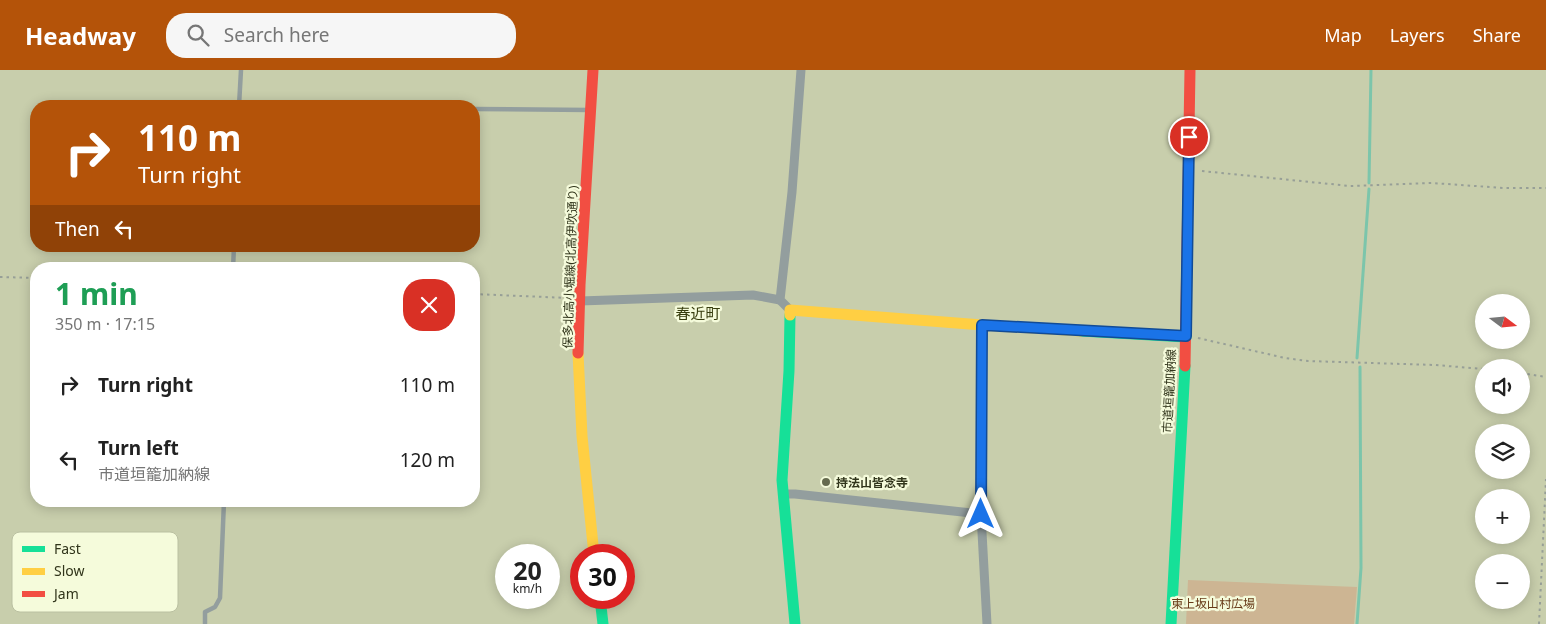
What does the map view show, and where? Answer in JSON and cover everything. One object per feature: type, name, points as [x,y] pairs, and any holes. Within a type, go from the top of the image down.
[{"type":"street","name":"保多北高小堀線(北高伊吹通り)","points":[[593,70],[580,301],[581,431],[593,544]]},
{"type":"street","points":[[780,300],[792,192],[801,70]]},
{"type":"street","name":"市道垣籠加納線","points":[[1171,624],[1186,336],[1190,70]]},
{"type":"street","points":[[580,301],[753,295],[780,300],[790,310],[982,325],[1186,336]]},
{"type":"street","points":[[790,310],[790,371],[782,480],[795,624]]},
{"type":"street","points":[[982,325],[981,514],[987,624]]},
{"type":"street","points":[[784,494],[981,514]]},
{"type":"street","points":[[601,609],[603,624]]},
{"type":"lane","points":[[239,100],[241,70]]},
{"type":"lane","points":[[480,109],[591,110]]},
{"type":"lane","points":[[205,624],[205,612],[215,607],[220,598],[224,507]]},
{"type":"path","points":[[1188,170],[1350,186],[1432,182],[1504,188],[1546,188]]},
{"type":"path","points":[[0,277],[30,278]]},
{"type":"path","points":[[480,294],[567,298],[580,301]]},
{"type":"path","points":[[1186,336],[1285,358],[1308,361],[1435,365],[1475,368]]},
{"type":"path","points":[[1530,375],[1546,377]]},
{"type":"path","points":[[1539,624],[1546,479]]},
{"type":"green space","name":"東上坂山村広場","points":[[1188,580],[1357,587],[1354,624],[1186,624]]},
{"type":"waterway","points":[[1369,183],[1371,70]]},
{"type":"waterway","points":[[1357,358],[1369,189]]},
{"type":"waterway","points":[[1357,624],[1361,568],[1360,367]]},
{"type":"traffic: fast","points":[[790,315],[789,371],[782,480],[795,624]]},
{"type":"traffic: fast","points":[[1081,331],[1186,337]]},
{"type":"traffic: fast","points":[[1171,624],[1185,366]]},
{"type":"traffic: fast","points":[[601,609],[603,624]]},
{"type":"traffic: slow","points":[[790,315],[790,310],[1081,331]]},
{"type":"traffic: slow","points":[[578,353],[582,436],[593,544]]},
{"type":"traffic: jam","points":[[578,353],[580,285],[593,70]]},
{"type":"traffic: jam","points":[[1185,366],[1190,70]]},
{"type":"place","name":"持法山皆念寺","points":[[826,482]]},
{"type":"district","name":"春近町","points":[[698,313]]},
{"type":"route","points":[[981,514],[982,325],[1186,336],[1189,137]]}]
